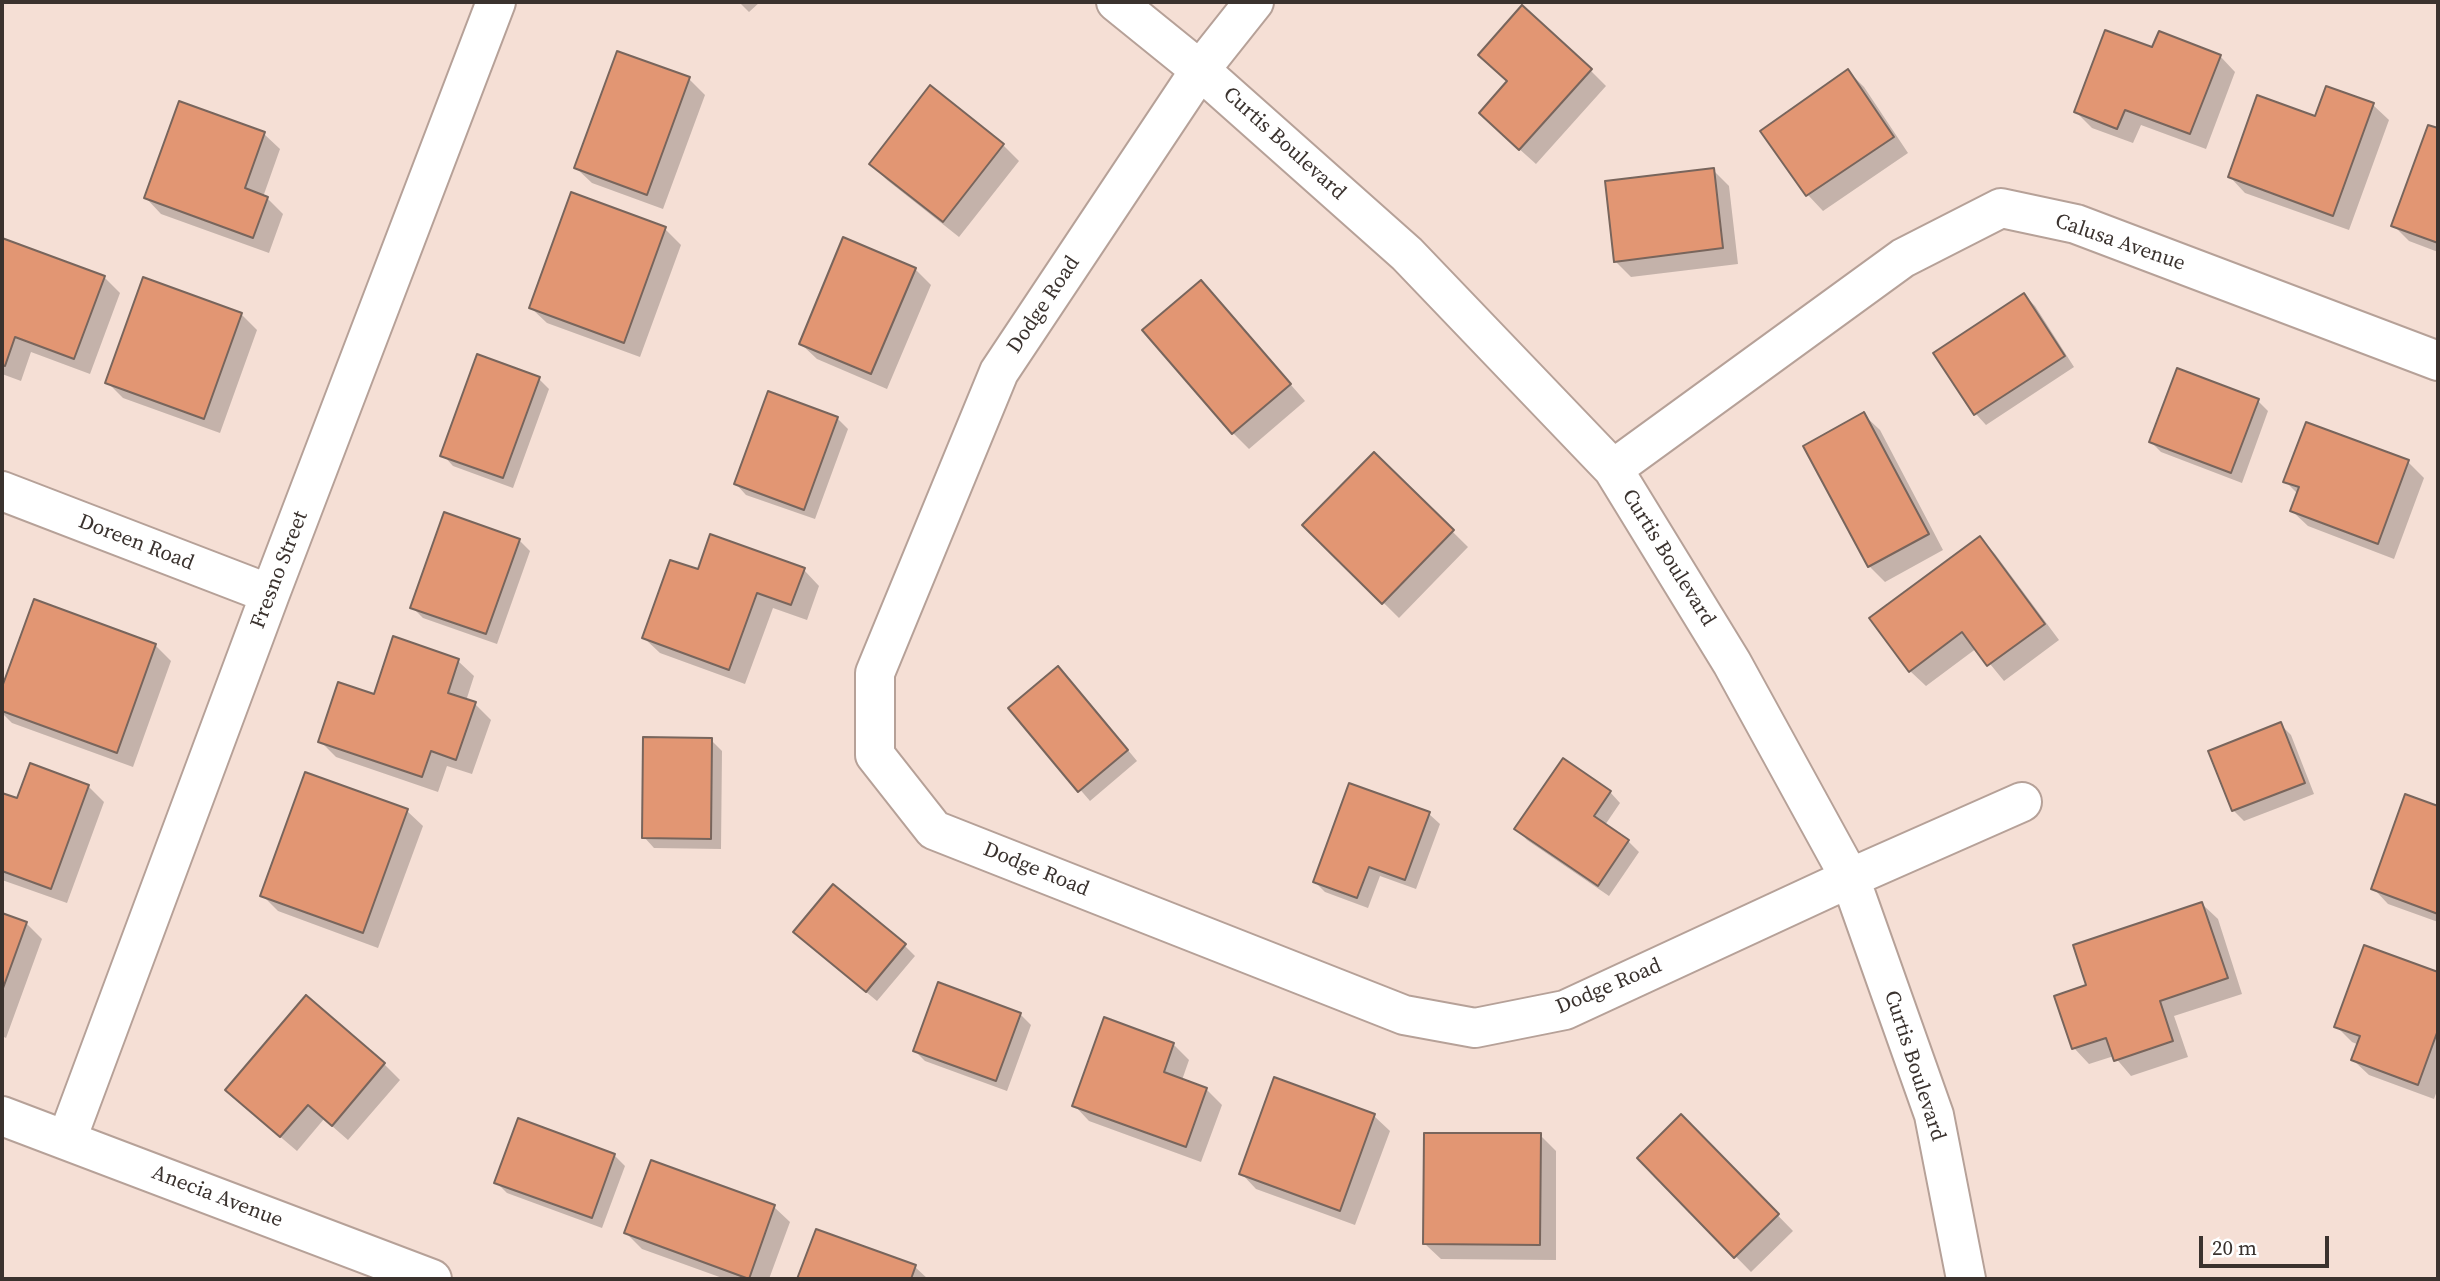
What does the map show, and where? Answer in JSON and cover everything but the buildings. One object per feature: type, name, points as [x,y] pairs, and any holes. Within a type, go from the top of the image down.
[{"type":"street","name":"Fresno Street","points":[[67,1139],[270,594],[496,2]]},
{"type":"street","name":"Curtis Boulevard","points":[[1116,2],[1200,70],[1407,254],[1613,469],[1732,663],[1850,878],[1934,1115],[1966,1279]]},
{"type":"street","name":"Dodge Road","points":[[1254,2],[1200,70],[999,372],[876,673],[875,755],[934,830],[1404,1015],[1475,1028],[1565,1010],[2022,802]]},
{"type":"street","name":"Calusa Avenue","points":[[1613,469],[1903,258],[2001,208],[2076,224],[2438,361]]},
{"type":"street","name":"Doreen Road","points":[[2,491],[270,594]]},
{"type":"street","name":"Anecia Avenue","points":[[2,1116],[432,1279]]}]
